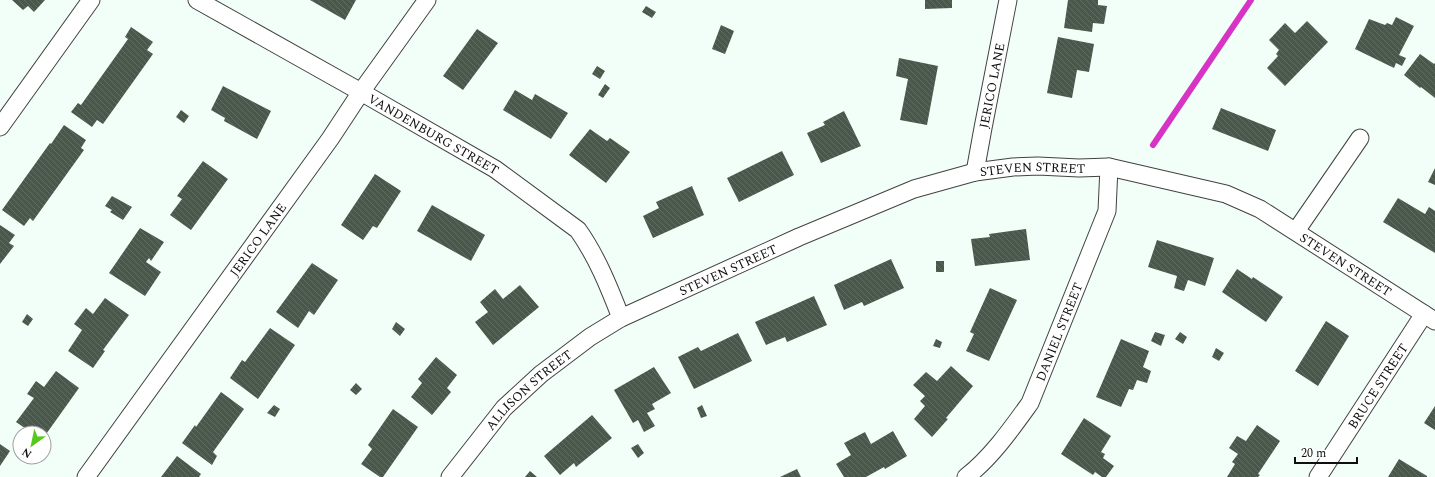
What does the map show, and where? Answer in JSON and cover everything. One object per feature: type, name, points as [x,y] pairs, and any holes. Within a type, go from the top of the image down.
[{"type":"street","points":[[0,127],[91,0]]},
{"type":"street","name":"VANDENBURG STREET","points":[[197,0],[362,92],[495,169],[578,230],[588,244],[606,280],[621,318]]},
{"type":"street","name":"JERICO LANE","points":[[86,477],[330,139],[427,0]]},
{"type":"street","name":"JERICO LANE","points":[[975,172],[1008,0]]},
{"type":"street","points":[[1296,231],[1360,138]]},
{"type":"street","name":"STEVEN STREET","points":[[621,318],[799,237],[914,189],[975,172],[1025,167],[1109,167],[1226,194],[1260,209],[1429,318]]},
{"type":"street","name":"DANIEL STREET","points":[[966,477],[975,470],[1013,426],[1030,402],[1107,211],[1109,167]]},
{"type":"street","name":"ALLISON STREET","points":[[450,477],[504,408],[541,374],[590,337],[621,318]]},
{"type":"street","name":"BRUCE STREET","points":[[1318,477],[1429,318]]},
{"type":"building","points":[[12,0],[45,0],[34,12],[28,6],[23,10]]},
{"type":"building","points":[[310,0],[356,0],[345,20]]},
{"type":"building","points":[[925,0],[952,0],[952,8],[925,9]]},
{"type":"building","points":[[1068,0],[1098,0],[1098,5],[1107,6],[1104,24],[1093,23],[1092,32],[1064,28]]},
{"type":"building","points":[[646,6],[656,12],[652,18],[642,12]]},
{"type":"building","points":[[1396,17],[1414,26],[1399,55],[1406,58],[1402,66],[1396,63],[1394,68],[1355,49],[1369,19],[1385,25],[1387,23],[1392,25]]},
{"type":"building","points":[[1307,21],[1328,42],[1285,86],[1267,68],[1278,56],[1276,54],[1279,50],[1269,40],[1285,23],[1295,33]]},
{"type":"building","points":[[721,25],[734,31],[725,54],[712,49]]},
{"type":"building","points":[[131,27],[153,42],[147,50],[153,54],[103,124],[97,120],[92,127],[71,112],[78,103],[81,105],[128,39],[125,37]]},
{"type":"building","points":[[477,29],[498,43],[463,90],[443,76]]},
{"type":"building","points":[[1058,37],[1094,44],[1089,72],[1077,70],[1072,98],[1047,93]]},
{"type":"building","points":[[1420,54],[1434,64],[1435,63],[1435,98],[1404,75]]},
{"type":"building","points":[[899,58],[938,66],[927,125],[900,120],[908,79],[896,76]]},
{"type":"building","points":[[597,66],[605,71],[600,79],[592,74]]},
{"type":"building","points":[[605,84],[610,88],[603,98],[598,95]]},
{"type":"building","points":[[223,86],[271,111],[257,139],[224,121],[225,118],[211,110]]},
{"type":"building","points":[[515,90],[532,100],[535,94],[568,113],[551,139],[503,110]]},
{"type":"building","points":[[1221,108],[1276,130],[1268,151],[1212,129]]},
{"type":"building","points":[[181,110],[189,116],[184,123],[176,117]]},
{"type":"building","points":[[844,111],[861,146],[821,163],[807,133],[825,125],[823,122]]},
{"type":"building","points":[[64,125],[86,140],[81,148],[84,150],[33,221],[30,218],[24,226],[2,210]]},
{"type":"building","points":[[590,129],[607,141],[610,138],[630,152],[606,183],[569,155]]},
{"type":"building","points":[[782,151],[794,175],[739,202],[727,178]]},
{"type":"building","points":[[203,161],[228,179],[191,230],[170,215],[182,199],[177,196]]},
{"type":"building","points":[[1435,168],[1435,185],[1428,182]]},
{"type":"building","points":[[375,174],[401,191],[377,228],[373,226],[363,240],[341,225]]},
{"type":"building","points":[[692,186],[704,215],[653,238],[643,216],[659,208],[656,202]]},
{"type":"building","points":[[112,196],[132,207],[123,220],[110,212],[112,210],[105,206]]},
{"type":"building","points":[[1398,198],[1425,214],[1429,207],[1435,211],[1435,253],[1383,222]]},
{"type":"building","points":[[432,205],[485,235],[471,261],[417,231]]},
{"type":"building","points":[[0,225],[15,235],[9,243],[14,246],[0,264]]},
{"type":"building","points":[[140,228],[164,242],[151,261],[149,258],[146,262],[161,272],[145,296],[109,273]]},
{"type":"building","points":[[1026,229],[1030,260],[975,266],[971,239],[990,237],[989,234]]},
{"type":"building","points":[[1157,240],[1214,258],[1205,286],[1188,280],[1184,291],[1174,288],[1177,276],[1148,267]]},
{"type":"building","points":[[891,259],[904,288],[864,306],[862,302],[844,310],[834,285]]},
{"type":"building","points":[[936,261],[944,261],[944,272],[936,272]]},
{"type":"building","points":[[312,263],[338,280],[314,315],[309,311],[298,328],[276,312]]},
{"type":"building","points":[[1237,269],[1252,279],[1253,277],[1283,297],[1266,322],[1222,292]]},
{"type":"building","points":[[520,285],[539,307],[493,345],[475,322],[488,312],[480,302],[495,289],[503,299]]},
{"type":"building","points":[[990,288],[1017,300],[989,361],[966,351],[974,334],[970,332]]},
{"type":"building","points":[[814,296],[827,325],[787,342],[785,337],[766,345],[755,322]]},
{"type":"building","points":[[105,298],[129,315],[103,350],[105,351],[93,368],[68,351],[82,330],[74,324],[86,308],[93,314]]},
{"type":"building","points":[[27,314],[33,319],[28,326],[22,322]]},
{"type":"building","points":[[1326,321],[1349,336],[1318,386],[1295,371]]},
{"type":"building","points":[[396,322],[405,329],[400,336],[392,329]]},
{"type":"building","points":[[270,328],[295,345],[258,399],[230,378],[242,360],[245,362]]},
{"type":"building","points":[[1155,332],[1165,335],[1161,346],[1151,341]]},
{"type":"building","points":[[1180,332],[1187,337],[1183,344],[1175,339]]},
{"type":"building","points":[[738,333],[752,361],[694,389],[678,357],[698,347],[701,351]]},
{"type":"building","points":[[936,339],[942,342],[940,348],[933,346]]},
{"type":"building","points":[[1121,339],[1149,351],[1143,367],[1151,371],[1147,383],[1137,380],[1133,390],[1129,389],[1121,407],[1096,397]]},
{"type":"building","points":[[1216,348],[1224,353],[1219,361],[1212,357]]},
{"type":"building","points":[[436,357],[457,375],[447,388],[451,392],[432,415],[411,397],[422,383],[418,379]]},
{"type":"building","points":[[951,366],[973,386],[932,437],[914,419],[925,406],[920,401],[925,396],[913,385],[926,372],[937,381]]},
{"type":"building","points":[[654,367],[671,393],[652,404],[655,409],[647,413],[655,426],[644,432],[638,420],[633,423],[614,390]]},
{"type":"building","points":[[56,371],[79,388],[52,426],[20,425],[16,422],[34,398],[27,394],[36,381],[44,387]]},
{"type":"building","points":[[356,383],[362,389],[356,395],[350,390]]},
{"type":"building","points":[[221,392],[244,409],[213,452],[217,456],[212,465],[182,443],[195,425],[196,427]]},
{"type":"building","points":[[274,405],[280,409],[275,417],[267,413]]},
{"type":"building","points":[[702,405],[707,416],[701,418],[697,408]]},
{"type":"building","points":[[1435,406],[1435,430],[1424,423]]},
{"type":"building","points":[[393,409],[418,427],[383,477],[380,477],[361,464],[372,449],[368,445]]},
{"type":"building","points":[[592,415],[612,438],[576,467],[574,463],[560,475],[544,456]]},
{"type":"building","points":[[1084,418],[1111,436],[1101,452],[1105,454],[1103,458],[1114,466],[1106,477],[1102,477],[1095,472],[1093,475],[1061,454]]},
{"type":"building","points":[[1257,425],[1280,441],[1258,474],[1260,475],[1258,477],[1227,477],[1235,464],[1232,462],[1238,454],[1229,448],[1237,436],[1246,441]]},
{"type":"building","points":[[893,431],[907,456],[885,469],[884,467],[866,477],[844,477],[836,464],[851,455],[844,443],[865,432],[871,444]]},
{"type":"building","points":[[0,444],[10,451],[0,466]]},
{"type":"building","points":[[638,444],[644,453],[638,458],[631,448]]},
{"type":"building","points":[[177,456],[201,474],[199,477],[161,477]]},
{"type":"building","points":[[1399,459],[1427,476],[1427,477],[1388,477]]},
{"type":"building","points":[[797,469],[801,477],[780,477]]},
{"type":"building","points":[[530,471],[537,477],[525,477]]},
{"type":"waterway","points":[[1153,145],[1251,0]]}]
